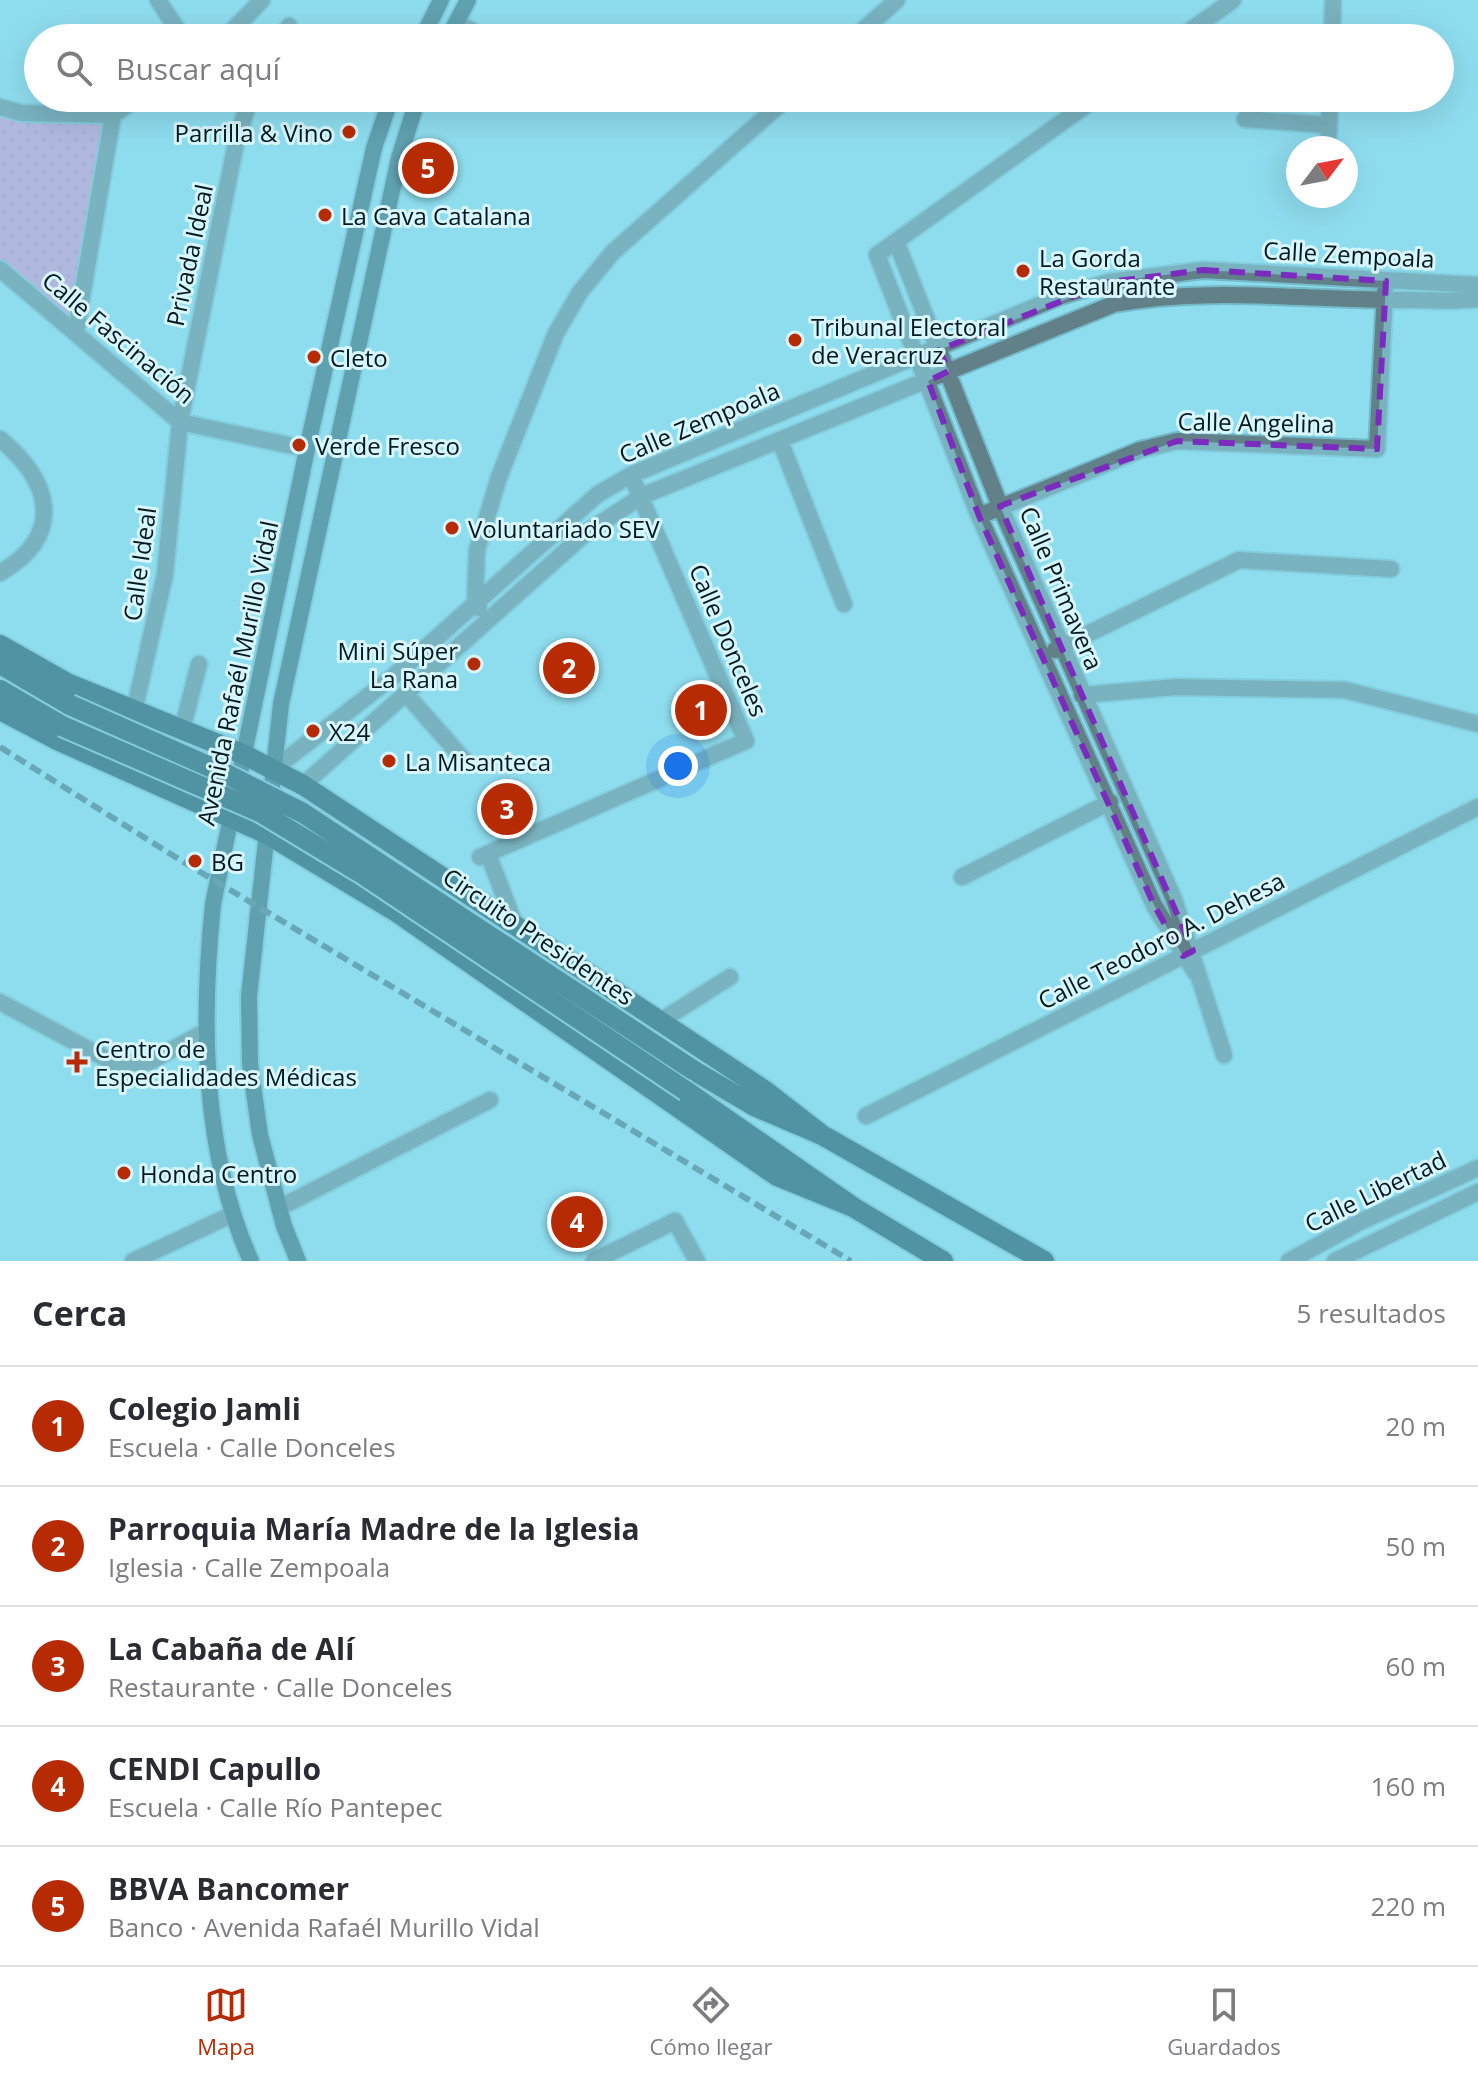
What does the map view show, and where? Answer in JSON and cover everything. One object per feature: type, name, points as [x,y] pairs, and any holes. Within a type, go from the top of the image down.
[{"type":"main road","points":[[429,24],[441,0]]},
{"type":"main road","points":[[455,24],[468,0]]},
{"type":"main road","name":"Avenida Rafaél Murillo Vidal","points":[[251,1261],[231,1215],[211,1093],[206,1031],[206,968],[213,904],[307,449],[374,148],[386,112]]},
{"type":"main road","name":"Avenida Rafaél Murillo Vidal","points":[[298,1261],[279,1208],[260,1135],[250,1064],[249,996],[281,704],[396,174],[414,112]]},
{"type":"main road","points":[[272,627],[297,633]]},
{"type":"main road","points":[[0,645],[67,683],[245,755],[303,785],[764,1090],[822,1135]]},
{"type":"main road","name":"Circuito Presidentes","points":[[0,664],[70,705],[239,780],[303,813],[693,1070],[754,1106],[822,1135],[1044,1261]]},
{"type":"main road","name":"Circuito Presidentes","points":[[0,690],[62,726],[260,812],[364,875],[853,1207],[943,1261]]},
{"type":"main road","points":[[0,710],[55,739],[170,787],[267,834],[398,913],[777,1176],[853,1207]]},
{"type":"main road","points":[[170,787],[185,776],[194,756],[188,733]]},
{"type":"main road","name":"Calle Zempoala","points":[[233,818],[274,769]]},
{"type":"main road","name":"Calle Zempoala","points":[[267,834],[303,785]]},
{"type":"main road","points":[[398,913],[392,894],[394,884],[407,870],[426,867]]},
{"type":"street","points":[[158,0],[174,24]]},
{"type":"street","points":[[239,24],[262,0]]},
{"type":"street","points":[[870,24],[897,0]]},
{"type":"street","points":[[1200,24],[1233,0]]},
{"type":"street","points":[[1332,24],[1333,0]]},
{"type":"street","points":[[0,107],[21,113],[113,115],[117,112]]},
{"type":"street","name":"Privada Ideal","points":[[180,422],[236,143],[246,112]]},
{"type":"street","points":[[490,619],[475,604],[477,550],[499,477],[556,333],[580,292],[613,252],[771,112]]},
{"type":"street","points":[[896,241],[1076,112]]},
{"type":"street","points":[[1329,112],[1329,136]]},
{"type":"street","points":[[76,331],[113,115]]},
{"type":"street","points":[[1245,119],[1329,125]]},
{"type":"street","name":"Calle Primavera","points":[[896,241],[1000,506],[1174,899],[1188,953],[1154,905],[979,516],[877,255],[896,241]]},
{"type":"street","name":"Calle Fascinación","points":[[0,269],[180,422],[307,449]]},
{"type":"street","name":"Calle Zempoala","points":[[274,769],[373,693],[573,513],[631,475],[939,350],[1061,296],[1109,282],[1203,270],[1478,285]]},
{"type":"street","name":"Calle Angelina","points":[[979,516],[1140,450],[1177,441],[1377,449],[1386,281]]},
{"type":"street","name":"Calle Zempoala","points":[[303,785],[587,532],[642,496],[1114,304],[1160,296],[1385,301],[1478,299]]},
{"type":"street","name":"Calle Ideal","points":[[134,712],[165,574],[180,422]]},
{"type":"street","points":[[0,439],[24,459],[40,486],[45,514],[35,542],[23,560],[0,573]]},
{"type":"street","points":[[780,441],[844,604]]},
{"type":"street","name":"Calle Donceles","points":[[516,927],[484,856],[746,741],[631,475]]},
{"type":"street","points":[[1043,657],[1239,560],[1391,569]]},
{"type":"street","points":[[188,733],[199,664]]},
{"type":"street","points":[[1082,695],[1176,687],[1345,690],[1478,724]]},
{"type":"street","points":[[406,694],[466,762]]},
{"type":"street","points":[[962,877],[1110,802]]},
{"type":"street","name":"Calle Teodoro A. Dehesa","points":[[866,1116],[1478,807]]},
{"type":"street","points":[[1188,953],[1224,1055]]},
{"type":"street","points":[[659,1022],[730,977]]},
{"type":"street","points":[[0,1002],[116,1064],[149,1062],[206,1031]]},
{"type":"street","points":[[279,1208],[490,1100]]},
{"type":"street","name":"Calle Libertad","points":[[1293,1260],[1360,1222],[1478,1168]]},
{"type":"street","name":"Calle Libertad","points":[[1335,1261],[1478,1192]]},
{"type":"street","points":[[133,1261],[231,1215]]},
{"type":"street","points":[[594,1261],[675,1221],[697,1261]]},
{"type":"lane","points":[[458,19],[467,24]]},
{"type":"highlighted area","points":[[1203,270],[1386,281],[1377,449],[1177,441],[1000,506],[1193,951],[1183,956],[1154,905],[979,516],[928,381],[949,371],[939,350],[1109,282]]},
{"type":"shaded area","points":[[0,107],[24,109],[24,112],[113,115],[76,331],[0,269]]},
{"type":"railway","points":[[0,747],[185,863],[851,1261]]},
{"type":"place","name":"Parrilla & Vino","points":[[349,132]]},
{"type":"place","name":"BBVA Bancomer","points":[[428,168]]},
{"type":"place","name":"La Cava Catalana","points":[[325,215]]},
{"type":"place","name":"La Gorda Restaurante","points":[[1023,271]]},
{"type":"place","name":"Tribunal Electoral de Veracruz","points":[[795,340]]},
{"type":"place","name":"Cleto","points":[[314,357]]},
{"type":"place","name":"Verde Fresco","points":[[299,445]]},
{"type":"place","name":"Voluntariado SEV","points":[[452,528]]},
{"type":"place","name":"Mini Súper La Rana","points":[[474,664]]},
{"type":"place","name":"Parroquia María Madre de la Iglesia","points":[[569,668]]},
{"type":"place","name":"Colegio Jamli","points":[[701,710]]},
{"type":"place","name":"X24","points":[[313,731]]},
{"type":"place","name":"La Misanteca","points":[[389,761]]},
{"type":"place","name":"La Cabaña de Alí","points":[[507,809]]},
{"type":"place","name":"BG","points":[[195,861]]},
{"type":"place","name":"Centro de Especialidades Médicas","points":[[77,1062]]},
{"type":"place","name":"Honda Centro","points":[[124,1173]]},
{"type":"place","name":"CENDI Capullo","points":[[577,1222]]}]
